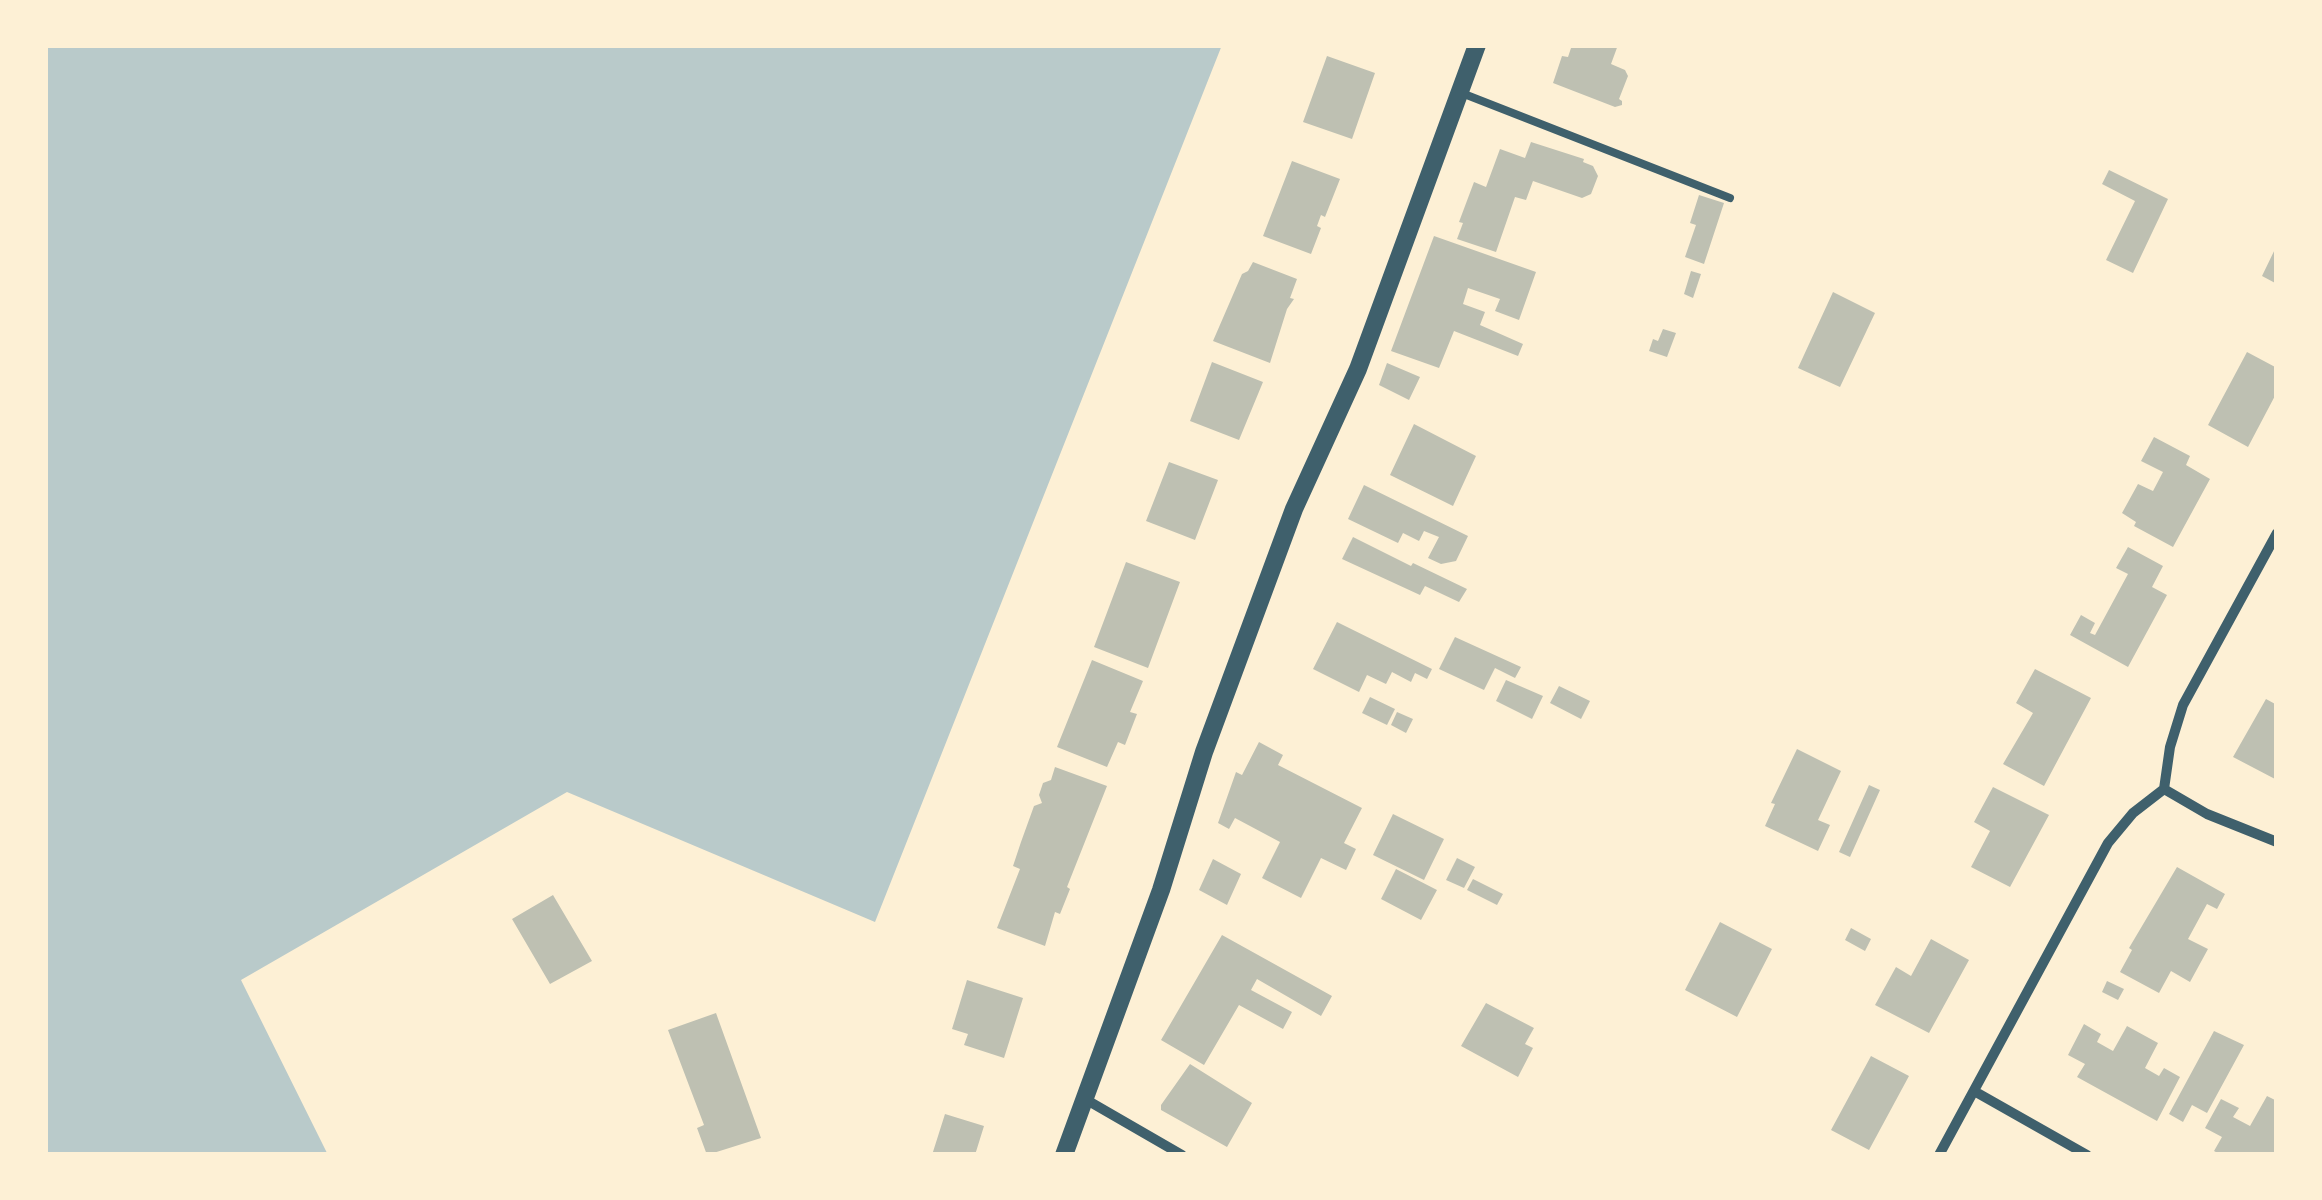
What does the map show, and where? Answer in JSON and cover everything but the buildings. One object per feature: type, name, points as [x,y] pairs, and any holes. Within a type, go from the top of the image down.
[{"type":"street","points":[[1064,1155],[1287,527],[1358,369],[1477,45]]},
{"type":"street","points":[[1939,1155],[2108,843],[2133,813],[2164,789],[2170,747],[2183,705],[2277,533]]},
{"type":"street","points":[[2164,789],[2207,814],[2277,842]]},
{"type":"street","points":[[1974,1091],[2088,1155]]},
{"type":"street","points":[[1085,1099],[1182,1155]]},
{"type":"lane","points":[[1459,92],[1730,198]]},
{"type":"shaded area","points":[[45,45],[1222,45],[875,922],[567,792],[241,980],[328,1155],[45,1155]]}]
